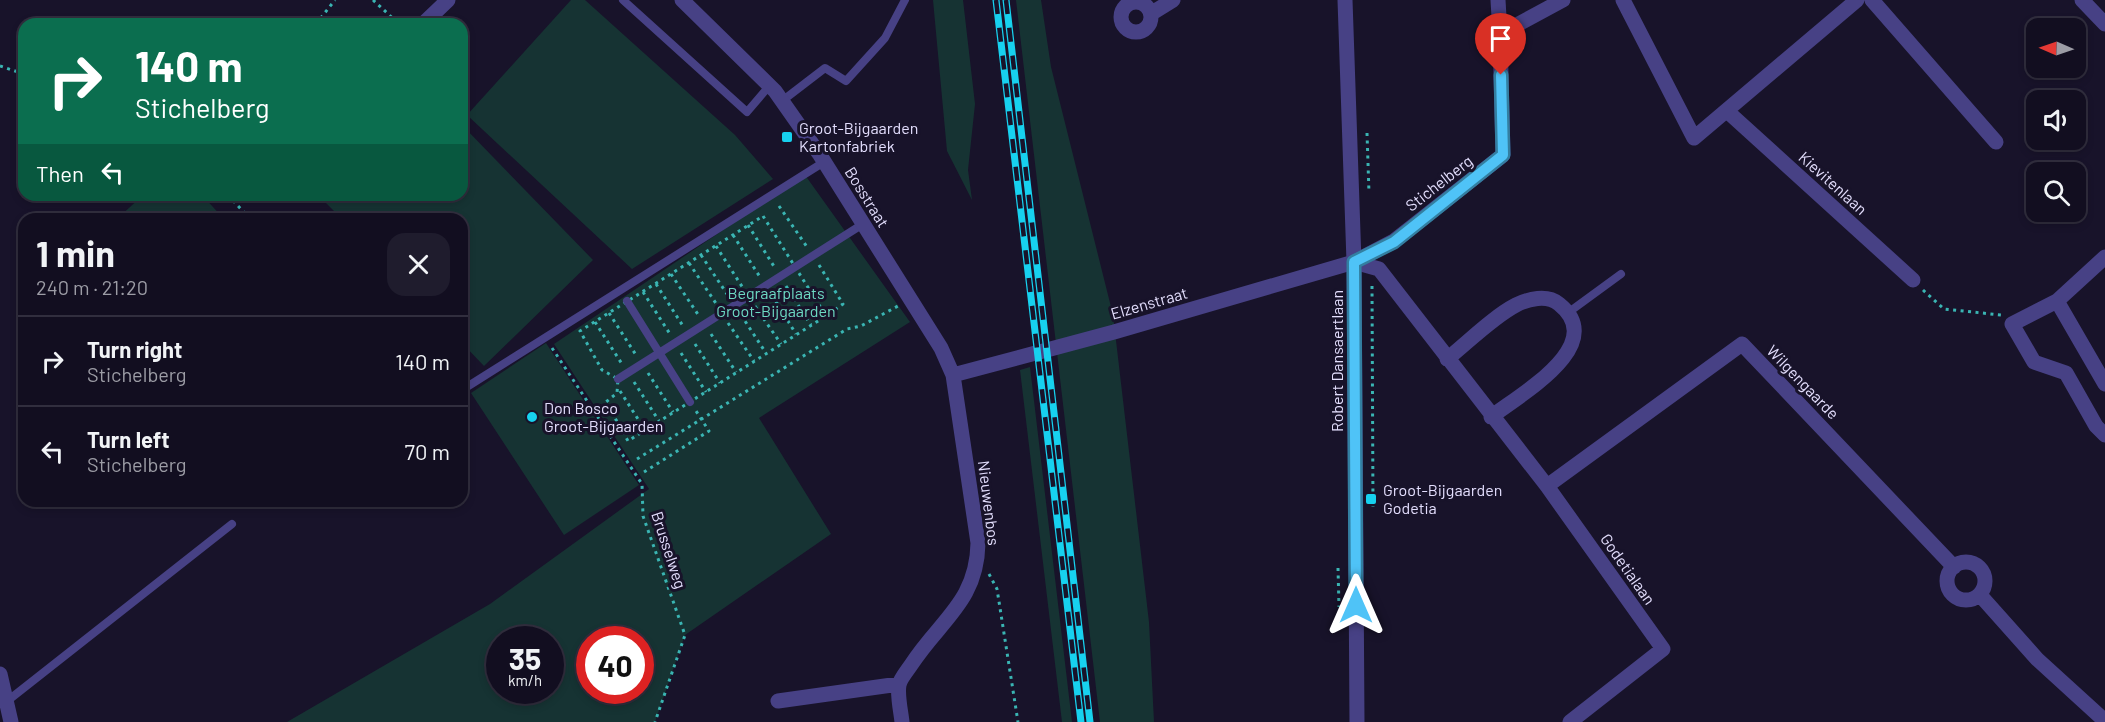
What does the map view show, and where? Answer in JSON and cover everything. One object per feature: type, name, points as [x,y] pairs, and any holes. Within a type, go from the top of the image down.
[{"type":"street","points":[[429,18],[448,0]]},
{"type":"street","name":"Bosstraat","points":[[682,0],[770,85],[782,101],[824,162],[910,298],[941,348],[953,375]]},
{"type":"street","points":[[1152,13],[1173,0]]},
{"type":"street","name":"Robert Dansaertlaan","points":[[1345,0],[1354,262],[1357,722]]},
{"type":"street","points":[[1498,0],[1500,34],[1563,0]]},
{"type":"street","points":[[1623,0],[1694,138],[1728,112],[1857,0]]},
{"type":"street","points":[[1872,0],[1996,142]]},
{"type":"street","points":[[2082,0],[2105,24]]},
{"type":"street","name":"Stichelberg","points":[[1354,262],[1394,242],[1503,155],[1500,34]]},
{"type":"street","name":"Kievitenlaan","points":[[1728,112],[1913,280]]},
{"type":"street","points":[[2105,257],[2057,302],[2012,324],[2034,362],[2066,373],[2096,426],[2105,435]]},
{"type":"street","name":"Elzenstraat","points":[[953,375],[1114,332],[1354,262]]},
{"type":"street","name":"Godetialaan","points":[[1354,262],[1379,269],[1546,486],[1663,649],[1570,722]]},
{"type":"street","points":[[1447,359],[1515,306],[1537,298],[1556,301],[1569,312],[1573,328],[1572,348],[1559,366],[1491,417]]},
{"type":"street","points":[[2057,302],[2105,384]]},
{"type":"street","name":"Wilgengaarde","points":[[1546,486],[1742,344],[1954,567]]},
{"type":"street","name":"Nieuwenbos","points":[[899,684],[917,656],[960,603],[973,582],[977,563],[978,543],[953,375]]},
{"type":"street","points":[[1966,562],[1978,566],[1985,577],[1980,595],[1963,600],[1952,594],[1947,583],[1954,567],[1966,562]]},
{"type":"street","points":[[1980,595],[2037,659],[2105,722]]},
{"type":"street","points":[[0,674],[11,722]]},
{"type":"street","points":[[778,701],[899,684],[902,722]]},
{"type":"lane","points":[[623,0],[747,112],[770,85]]},
{"type":"lane","points":[[782,101],[825,68],[846,81],[885,38],[905,0]]},
{"type":"lane","points":[[468,386],[824,162]]},
{"type":"lane","points":[[618,383],[659,353],[863,224]]},
{"type":"lane","points":[[1569,312],[1621,274]]},
{"type":"lane","points":[[627,301],[690,402]]},
{"type":"lane","points":[[6,702],[232,524]]},
{"type":"path","points":[[321,18],[336,0]]},
{"type":"path","points":[[373,0],[392,18]]},
{"type":"path","points":[[0,66],[18,72]]},
{"type":"path","points":[[234,201],[244,213]]},
{"type":"path","points":[[1913,280],[1944,309],[2000,314],[2012,324]]},
{"type":"path","points":[[637,459],[847,329],[861,327],[910,298]]},
{"type":"path","name":"Brusselweg","points":[[545,336],[642,484],[643,516],[685,635],[655,722]]},
{"type":"path","points":[[618,383],[645,430]]},
{"type":"path","points":[[644,472],[709,432],[690,402]]},
{"type":"path","points":[[977,563],[990,575],[997,589],[1018,722]]},
{"type":"green space","points":[[571,0],[585,0],[735,135],[773,179],[632,269],[468,114]]},
{"type":"green space","points":[[933,0],[963,0],[975,104],[968,170],[972,200],[947,151]]},
{"type":"green space","points":[[1016,0],[1041,0],[1051,67],[1113,315],[1149,622],[1154,722],[1100,722]]},
{"type":"green space","points":[[468,131],[593,260],[484,366],[468,349],[468,213],[336,213],[324,201],[468,201]]},
{"type":"green space","name":"Begraafplaats Groot-Bijgaarden","points":[[805,175],[910,322],[759,418],[831,534],[685,635],[655,722],[287,722],[490,604],[649,489],[554,344]]},
{"type":"green space","points":[[136,201],[208,201],[218,213],[124,213]]},
{"type":"green space","points":[[546,343],[639,485],[564,535],[471,393]]},
{"type":"green space","points":[[1030,367],[1072,722],[1062,722],[1020,370]]},
{"type":"railway","points":[[996,0],[1081,722]]},
{"type":"railway","points":[[1006,0],[1090,722]]},
{"type":"place","name":"Groot-Bijgaarden Kartonfabriek","points":[[787,137]]},
{"type":"place","name":"Don Bosco Groot-Bijgaarden","points":[[532,417]]},
{"type":"place","name":"Groot-Bijgaarden Godetia","points":[[1371,499]]},
{"type":"route","points":[[1356,605],[1354,262],[1394,242],[1503,155],[1501,75]]}]
